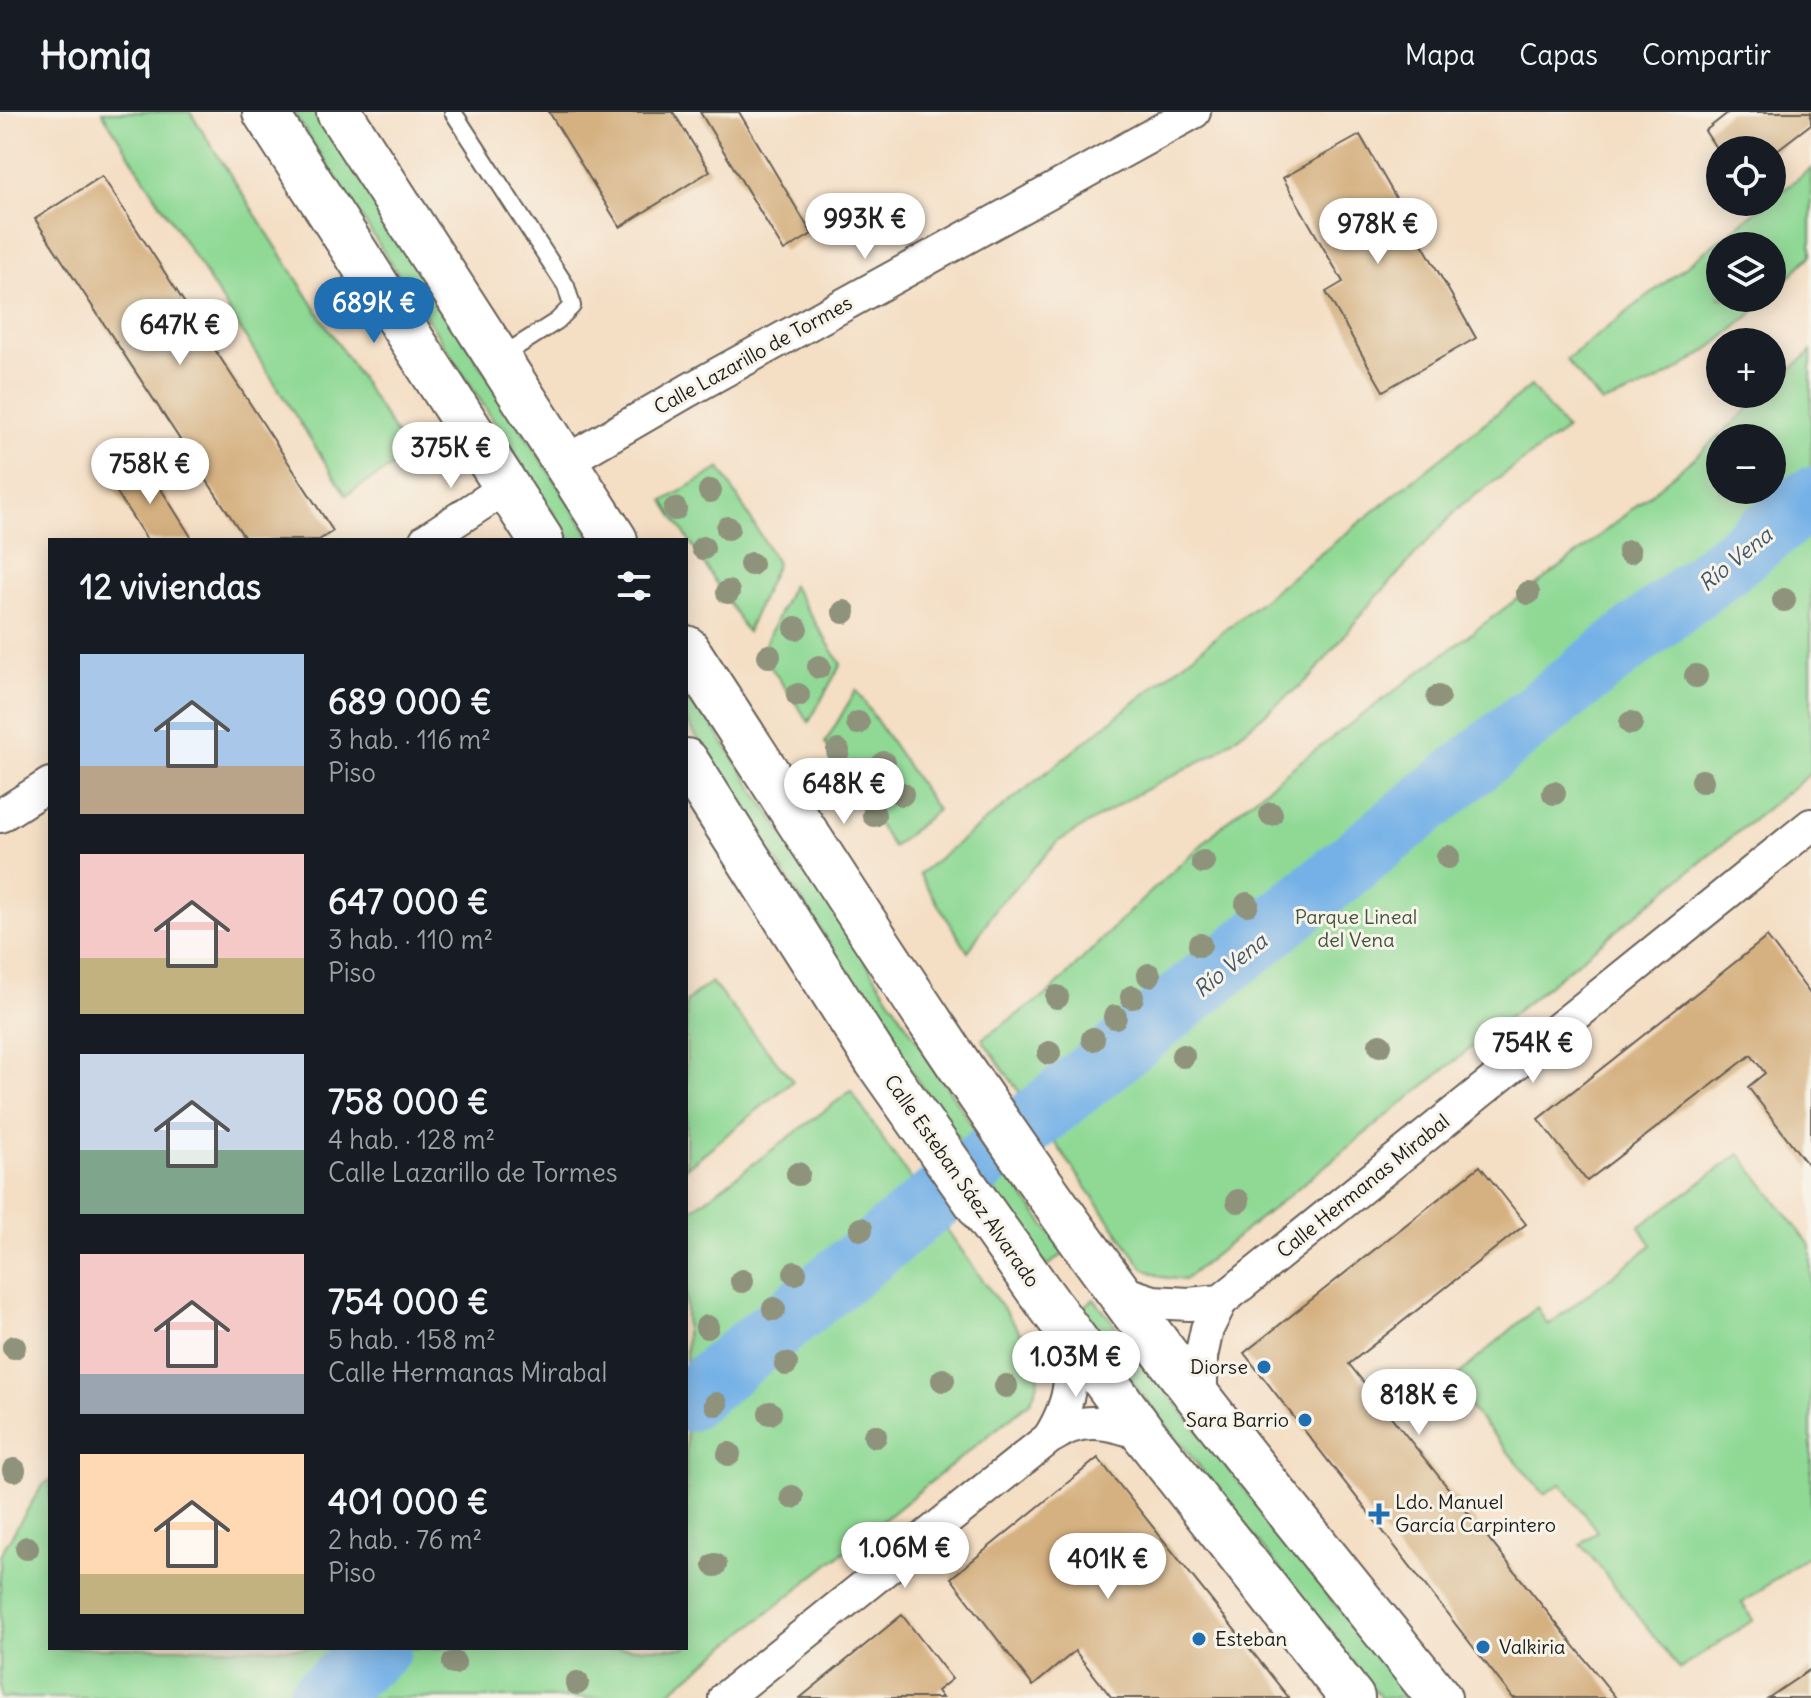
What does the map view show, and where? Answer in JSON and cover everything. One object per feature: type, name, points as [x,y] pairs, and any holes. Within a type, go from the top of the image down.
[{"type":"main road","points":[[265,112],[540,538]]},
{"type":"main road","points":[[339,112],[614,538]]},
{"type":"main road","points":[[688,651],[954,1057],[1081,1240],[1249,1462],[1439,1698]]},
{"type":"main road","name":"Calle Esteban Sáez Alvarado","points":[[688,764],[877,1061],[1062,1323],[1144,1434],[1352,1698]]},
{"type":"street","name":"Calle Lazarillo de Tormes","points":[[565,462],[689,390],[1194,112]]},
{"type":"street","points":[[429,538],[507,487]]},
{"type":"street","points":[[0,816],[48,785]]},
{"type":"street","name":"Calle Hermanas Mirabal","points":[[1221,1301],[1806,839]]},
{"type":"street","points":[[1119,1291],[1153,1302],[1189,1304],[1221,1301]]},
{"type":"street","points":[[1201,1398],[1201,1357],[1207,1329],[1221,1301]]},
{"type":"street","points":[[1049,1438],[1069,1399],[1069,1356],[1062,1323]]},
{"type":"street","points":[[725,1698],[1049,1438],[1072,1426],[1094,1422],[1144,1434]]},
{"type":"lane","points":[[453,112],[566,286],[572,306],[557,321],[498,358]]},
{"type":"green space","points":[[102,112],[190,112],[410,456],[346,495]]},
{"type":"green space","points":[[293,112],[317,112],[592,538],[570,538]]},
{"type":"green space","points":[[1811,168],[1811,255],[1786,280],[1786,232],[1730,232],[1750,216],[1786,216],[1786,188]]},
{"type":"green space","points":[[1706,250],[1706,312],[1752,312],[1734,328],[1706,328],[1706,351],[1692,361],[1650,385],[1602,403],[1566,360]]},
{"type":"green space","name":"Parque Lineal del Vena","points":[[1811,351],[1811,773],[1184,1280],[1161,1277],[1143,1268],[982,1039],[1050,992],[1128,913],[1237,812],[1581,551],[1706,448],[1706,504],[1786,504],[1786,424],[1732,424],[1750,408],[1786,408],[1786,375]]},
{"type":"green space","points":[[1531,386],[1566,430],[1460,506],[1364,611],[1311,677],[1216,753],[1137,794],[1059,841],[997,906],[968,952],[919,874]]},
{"type":"green space","points":[[720,468],[777,563],[747,632],[688,538],[664,501]]},
{"type":"green space","points":[[792,585],[841,664],[809,722],[761,653]]},
{"type":"green space","points":[[688,688],[973,1127],[1065,1253],[1047,1266],[914,1076],[688,723]]},
{"type":"green space","points":[[856,690],[937,810],[893,847],[825,743]]},
{"type":"green space","points":[[711,982],[793,1081],[688,1166],[688,1000]]},
{"type":"green space","points":[[851,1091],[1034,1352],[1039,1377],[1030,1402],[662,1698],[0,1698],[0,1555],[42,1486],[48,1482],[48,1650],[688,1650],[688,1213]]},
{"type":"green space","points":[[1740,1154],[1811,1246],[1811,1554],[1742,1603],[1753,1620],[1680,1669],[1581,1544],[1597,1531],[1561,1484],[1544,1494],[1449,1383],[1537,1307],[1548,1325],[1652,1245],[1639,1227]]},
{"type":"green space","points":[[1094,1299],[1409,1698],[1381,1698],[1141,1393],[1080,1310]]},
{"type":"building","points":[[549,112],[673,112],[710,171],[620,227]]},
{"type":"building","points":[[700,112],[739,112],[812,234],[784,251]]},
{"type":"building","points":[[1729,112],[1811,112],[1811,124],[1786,143],[1786,136],[1708,136],[1705,131]]},
{"type":"building","points":[[1360,135],[1476,338],[1383,391],[1326,292],[1343,282],[1283,178]]},
{"type":"building","points":[[102,176],[333,531],[322,538],[245,538],[35,219]]},
{"type":"building","points":[[144,462],[192,538],[146,538],[111,483]]},
{"type":"building","points":[[1767,937],[1811,995],[1811,1169],[1748,1087],[1765,1073],[1751,1055],[1587,1181],[1538,1119]]},
{"type":"building","points":[[1480,1166],[1526,1224],[1349,1364],[1616,1698],[1513,1698],[1244,1353]]},
{"type":"building","points":[[1098,1458],[1289,1698],[1112,1698],[1075,1651],[1033,1686],[951,1578]]},
{"type":"building","points":[[902,1615],[952,1679],[937,1691],[942,1698],[800,1698]]},
{"type":"building","points":[[1811,1669],[1811,1698],[1768,1698]]},
{"type":"waterway","name":"Río Vena","points":[[688,1399],[1546,706],[1811,498]]},
{"type":"waterway","name":"Río Vena","points":[[318,1698],[378,1650]]},
{"type":"place","name":"Diorse","points":[[1264,1367]]},
{"type":"place","name":"Sara Barrio","points":[[1305,1420]]},
{"type":"place","name":"Ldo. Manuel García Carpintero","points":[[1379,1514]]},
{"type":"place","name":"Esteban","points":[[1199,1639]]},
{"type":"place","name":"Valkiria","points":[[1483,1647]]}]
